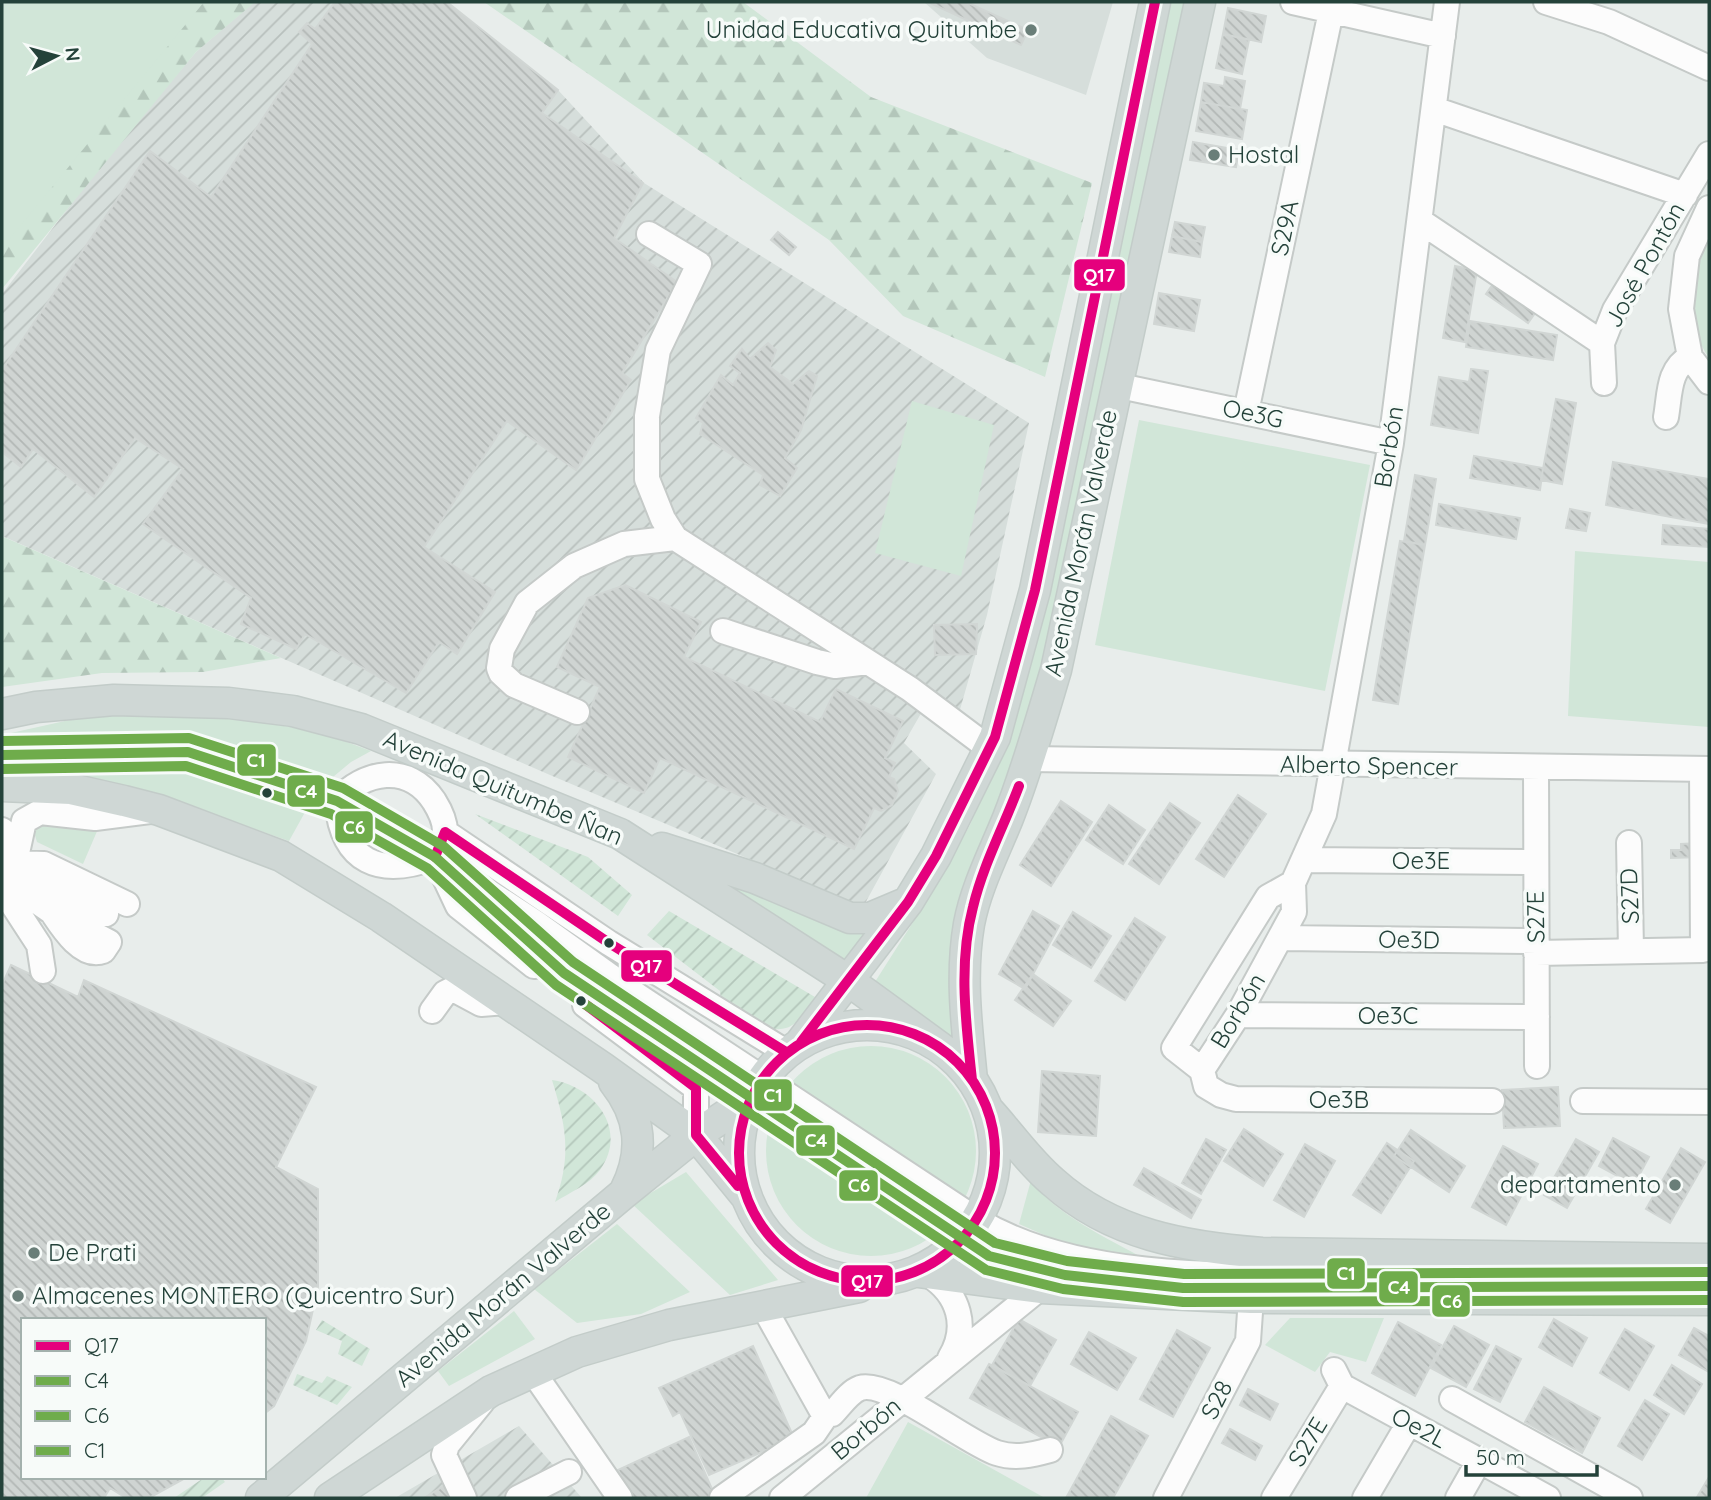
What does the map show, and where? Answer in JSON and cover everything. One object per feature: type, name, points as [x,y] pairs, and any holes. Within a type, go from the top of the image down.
[{"type":"main road","name":"Avenida Morán Valverde","points":[[261,1498],[623,1194],[754,1091],[849,981],[908,902],[936,856],[990,748],[1017,664],[1035,590],[1155,2]]},
{"type":"main road","name":"Avenida Morán Valverde","points":[[972,1080],[965,1010],[969,923],[985,869],[1029,760],[1056,670],[1115,385],[1200,2]]},
{"type":"main road","name":"Avenida Quitumbe Ñan","points":[[2,714],[36,707],[114,700],[229,703],[293,711],[361,729],[620,834],[849,981],[945,1051]]},
{"type":"main road","points":[[2,786],[71,789],[159,810],[281,856],[366,908],[506,1002],[696,1135],[745,1195],[762,1228],[787,1255],[820,1273],[856,1282],[913,1276],[1040,1288],[1251,1298],[1709,1300]]},
{"type":"main road","points":[[620,834],[755,878],[850,918],[870,918],[908,902]]},
{"type":"main road","points":[[793,1047],[836,1027],[874,1024],[912,1032],[945,1051],[972,1080],[989,1111],[1052,1182],[1076,1200],[1122,1226],[1148,1236],[1201,1248],[1262,1253],[1709,1259]]},
{"type":"main road","points":[[603,1068],[631,1107],[638,1128],[639,1151],[634,1174],[623,1194]]},
{"type":"main road","points":[[745,1195],[738,1163],[740,1130],[754,1091]]},
{"type":"main road","points":[[330,1498],[491,1391],[578,1352],[669,1325],[913,1276],[969,1230],[991,1187],[995,1151],[989,1111]]},
{"type":"street","points":[[1293,2],[1332,6],[1443,36]]},
{"type":"street","name":"Borbón","points":[[1293,883],[1294,912],[1282,938],[1238,1015],[1202,1070],[1174,1048],[1268,897],[1293,883],[1306,860],[1324,814],[1391,443],[1447,2]]},
{"type":"street","points":[[1546,2],[1609,22],[1709,68]]},
{"type":"street","name":"S29A","points":[[1246,412],[1332,6]]},
{"type":"street","points":[[1434,109],[1685,195]]},
{"type":"street","name":"José Pontón","points":[[1604,383],[1602,343],[1615,310],[1709,154]]},
{"type":"street","points":[[1709,208],[1688,256],[1681,309],[1690,357],[1709,382]]},
{"type":"street","points":[[1420,221],[1602,343]]},
{"type":"street","points":[[649,234],[699,264],[658,350],[647,416],[647,479],[663,519],[675,538],[868,662],[990,748]]},
{"type":"street","points":[[1666,417],[1673,374],[1678,363],[1690,357]]},
{"type":"street","name":"Oe3G","points":[[1115,385],[1391,443]]},
{"type":"street","points":[[577,712],[514,685],[501,673],[499,668],[502,649],[527,603],[574,566],[624,544],[675,538]]},
{"type":"street","points":[[723,631],[817,663],[835,666],[868,662]]},
{"type":"street","points":[[2,755],[188,752],[337,801],[435,857],[754,1091],[969,1230],[989,1256],[1065,1275],[1183,1288],[1709,1286]]},
{"type":"street","name":"Alberto Spencer","points":[[1029,760],[1706,769]]},
{"type":"street","name":"S27E","points":[[1536,768],[1537,1066]]},
{"type":"street","points":[[1706,769],[1706,922]]},
{"type":"street","points":[[435,857],[415,864],[388,865],[364,859],[346,844],[338,819],[337,801],[351,785],[370,776],[391,774],[412,780],[429,793],[440,811],[445,832],[435,857],[457,906],[696,1088],[696,1135]]},
{"type":"street","points":[[6,868],[24,821],[40,812],[95,818],[159,810]]},
{"type":"street","points":[[2,830],[6,868],[52,912],[108,942]]},
{"type":"street","points":[[445,832],[609,943],[793,1047]]},
{"type":"street","name":"S27D","points":[[1629,843],[1631,950]]},
{"type":"street","name":"Oe3E","points":[[1306,860],[1535,862]]},
{"type":"street","points":[[6,868],[44,864],[117,909]]},
{"type":"street","points":[[2,888],[23,917],[44,965]]},
{"type":"street","name":"Oe3D","points":[[1282,938],[1703,950],[1706,922]]},
{"type":"street","points":[[432,1011],[445,993],[453,989],[481,1004],[506,1002]]},
{"type":"street","name":"Oe3C","points":[[1238,1015],[1537,1017]]},
{"type":"street","name":"Oe3B","points":[[1202,1070],[1206,1086],[1221,1096],[1236,1099],[1492,1101]]},
{"type":"street","points":[[1583,1101],[1709,1102]]},
{"type":"street","points":[[969,1230],[997,1232],[1068,1257],[1182,1273],[1709,1275]]},
{"type":"street","points":[[913,1276],[947,1290],[959,1311],[960,1336],[949,1360]]},
{"type":"street","name":"Borbón","points":[[782,1498],[1040,1288]]},
{"type":"street","name":"S28","points":[[1166,1498],[1248,1341],[1251,1298]]},
{"type":"street","points":[[763,1306],[820,1411],[832,1414],[862,1387],[903,1398],[996,1453],[1025,1457],[1050,1450]]},
{"type":"street","points":[[533,1372],[620,1498]]},
{"type":"street","name":"S27E","points":[[1274,1498],[1338,1378]]},
{"type":"street","name":"Oe2L","points":[[1338,1378],[1409,1423],[1546,1498]]},
{"type":"street","points":[[464,1498],[444,1455],[447,1445],[491,1391]]},
{"type":"street","points":[[1452,1399],[1630,1498]]},
{"type":"street","points":[[722,1498],[814,1433],[827,1414]]},
{"type":"street","points":[[1365,1498],[1409,1423]]},
{"type":"street","points":[[1458,1498],[1479,1461]]},
{"type":"street","points":[[518,1498],[569,1472]]},
{"type":"shaded area","points":[[254,2],[447,2],[558,90],[644,183],[1029,423],[987,615],[957,720],[927,703],[904,743],[936,774],[863,907],[550,775],[2,536],[2,294],[112,151],[196,52]]},
{"type":"shaded area","name":"Unidad Educativa Quitumbe","points":[[924,2],[1113,2],[1086,95],[987,58]]},
{"type":"shaded area","points":[[519,1426],[582,1498],[395,1498]]},
{"type":"green space","points":[[2,2],[255,2],[196,52],[2,289]]},
{"type":"green space","points":[[2,2],[204,2],[2,248]]},
{"type":"green space","points":[[484,2],[743,2],[871,97],[1092,183],[1045,377],[903,316],[829,240]]},
{"type":"green space","points":[[1170,2],[1186,2],[1034,712],[992,824],[956,1044],[873,985],[931,894],[970,825],[1007,734],[1080,435]]},
{"type":"green space","points":[[1709,239],[1709,358],[1696,329],[1693,299],[1698,268]]},
{"type":"green space","points":[[912,401],[994,425],[961,576],[875,553]]},
{"type":"green space","points":[[1139,420],[1370,465],[1325,691],[1095,645]]},
{"type":"green space","points":[[2,537],[281,658],[203,672],[102,673],[2,687]]},
{"type":"green space","points":[[1575,551],[1709,562],[1709,727],[1568,716]]},
{"type":"green space","points":[[189,710],[320,732],[371,751],[351,762],[327,782],[186,745],[2,747],[2,735],[110,711]]},
{"type":"green space","points":[[2,761],[184,761],[265,786],[309,805],[289,841],[141,789],[84,778],[2,776]]},
{"type":"green space","points":[[475,814],[588,857],[632,895],[618,916]]},
{"type":"green space","points":[[38,824],[98,829],[83,864],[37,842],[33,829]]},
{"type":"green space","points":[[682,864],[871,931],[846,966]]},
{"type":"green space","points":[[669,911],[815,997],[798,1020],[786,1028],[767,1027],[747,1018],[721,1001],[720,991],[647,935]]},
{"type":"green space","points":[[871,1046],[911,1054],[945,1077],[968,1111],[976,1151],[968,1191],[945,1225],[911,1248],[871,1256],[831,1248],[797,1225],[774,1191],[766,1151],[774,1111],[797,1077],[831,1054]]},
{"type":"green space","points":[[552,1080],[567,1084],[593,1100],[609,1125],[611,1139],[608,1155],[596,1175],[555,1202],[564,1170],[565,1141],[564,1126]]},
{"type":"green space","points":[[686,1172],[778,1280],[730,1295],[632,1204]]},
{"type":"green space","points":[[1031,1180],[1053,1204],[1068,1215],[1145,1259],[1074,1248],[1019,1224]]},
{"type":"green space","points":[[617,1224],[690,1292],[641,1314],[577,1323],[534,1289]]},
{"type":"green space","points":[[514,1311],[535,1339],[449,1386],[438,1371]]},
{"type":"green space","points":[[1290,1318],[1384,1318],[1366,1362],[1330,1352],[1315,1372],[1265,1345]]},
{"type":"green space","points":[[322,1320],[370,1349],[362,1366],[338,1354],[342,1341],[316,1330]]},
{"type":"green space","points":[[297,1374],[322,1383],[327,1376],[352,1387],[337,1405],[293,1385]]},
{"type":"green space","points":[[908,1422],[1045,1498],[866,1498]]},
{"type":"green space","points":[[202,1479],[223,1479],[225,1482],[202,1498],[174,1498]]},
{"type":"building","points":[[335,2],[447,2],[558,90],[542,113],[643,183],[614,238],[677,282],[622,373],[631,380],[576,470],[507,421],[424,547],[495,592],[457,654],[439,642],[406,693],[305,634],[296,649],[241,624],[251,598],[143,524],[183,469],[135,438],[94,497],[33,449],[21,467],[2,452],[2,370],[150,151],[211,197],[312,44],[299,32],[307,23],[315,29]]},
{"type":"building","points":[[928,2],[966,2],[1028,30],[1021,45]]},
{"type":"building","points":[[1228,8],[1266,16],[1261,42],[1223,34]]},
{"type":"building","points":[[1223,34],[1249,40],[1242,74],[1216,68]]},
{"type":"building","points":[[1225,77],[1245,81],[1240,109],[1201,102],[1204,83],[1224,86]]},
{"type":"building","points":[[1201,102],[1247,110],[1242,139],[1196,131]]},
{"type":"building","name":"Hostal","points":[[1193,142],[1239,150],[1236,167],[1190,160]]},
{"type":"building","points":[[1175,222],[1205,227],[1202,242],[1172,236]]},
{"type":"building","points":[[778,232],[796,247],[789,255],[771,240]]},
{"type":"building","points":[[1172,236],[1202,242],[1200,257],[1169,252]]},
{"type":"building","points":[[1455,266],[1477,270],[1465,342],[1443,338]]},
{"type":"building","points":[[1498,277],[1540,306],[1528,323],[1486,294]]},
{"type":"building","points":[[1159,293],[1200,300],[1194,331],[1154,324]]},
{"type":"building","points":[[1470,321],[1557,335],[1553,360],[1466,347]]},
{"type":"building","points":[[768,343],[776,350],[770,367],[793,384],[809,371],[817,376],[801,430],[785,458],[797,468],[780,496],[760,485],[763,475],[700,434],[703,423],[696,418],[721,375],[733,385],[740,373],[730,366],[742,349],[750,359]]},
{"type":"building","points":[[1471,369],[1488,371],[1478,433],[1431,425],[1439,377],[1469,382]]},
{"type":"building","points":[[1556,399],[1576,403],[1562,484],[1541,480]]},
{"type":"building","points":[[1474,456],[1543,468],[1540,490],[1470,478]]},
{"type":"building","points":[[1613,462],[1709,479],[1709,524],[1606,505]]},
{"type":"building","points":[[1415,475],[1436,479],[1425,545],[1404,541]]},
{"type":"building","points":[[1439,504],[1520,518],[1516,539],[1436,525]]},
{"type":"building","points":[[1570,509],[1590,513],[1586,531],[1566,528]]},
{"type":"building","points":[[1663,525],[1709,529],[1709,547],[1662,544]]},
{"type":"building","points":[[1400,541],[1425,545],[1398,704],[1373,700]]},
{"type":"building","points":[[625,585],[701,622],[684,657],[820,722],[836,689],[903,721],[885,758],[895,763],[889,777],[894,779],[898,791],[892,805],[881,811],[874,808],[854,849],[660,758],[644,793],[568,757],[600,687],[557,667],[588,598]]},
{"type":"building","points":[[977,624],[976,654],[935,655],[934,625]]},
{"type":"building","points":[[1238,795],[1266,814],[1224,877],[1196,859]]},
{"type":"building","points":[[1061,801],[1092,822],[1051,886],[1020,865]]},
{"type":"building","points":[[1170,803],[1200,823],[1159,884],[1129,864]]},
{"type":"building","points":[[1109,805],[1145,830],[1123,864],[1086,840]]},
{"type":"building","points":[[1699,843],[1700,857],[1671,858],[1671,850],[1681,850],[1681,844]]},
{"type":"building","points":[[1033,911],[1059,926],[1025,989],[999,974]]},
{"type":"building","points":[[1073,912],[1111,936],[1091,968],[1053,945]]},
{"type":"building","points":[[1135,918],[1165,937],[1125,1000],[1095,981]]},
{"type":"building","points":[[11,965],[78,997],[84,980],[316,1087],[276,1167],[318,1189],[318,1287],[306,1341],[274,1406],[266,1412],[266,1318],[21,1318],[21,1479],[183,1479],[149,1498],[126,1498],[110,1488],[104,1498],[2,1498],[2,985]]},
{"type":"building","points":[[1033,974],[1071,1001],[1053,1026],[1015,1000]]},
{"type":"building","points":[[1042,1071],[1100,1076],[1096,1136],[1038,1132]]},
{"type":"building","points":[[1558,1087],[1560,1126],[1504,1128],[1502,1090]]},
{"type":"building","points":[[1244,1129],[1283,1154],[1263,1186],[1224,1161]]},
{"type":"building","points":[[1411,1130],[1465,1166],[1449,1192],[1394,1156]]},
{"type":"building","points":[[1613,1138],[1649,1157],[1634,1185],[1599,1166]]},
{"type":"building","points":[[1206,1139],[1226,1150],[1201,1194],[1182,1183]]},
{"type":"building","points":[[1576,1139],[1599,1152],[1567,1208],[1544,1195]]},
{"type":"building","points":[[1387,1143],[1414,1161],[1381,1213],[1353,1195]]},
{"type":"building","points":[[1305,1144],[1335,1161],[1304,1217],[1274,1200]]},
{"type":"building","points":[[1503,1146],[1538,1164],[1506,1225],[1472,1207]]},
{"type":"building","name":"departamento","points":[[1681,1148],[1705,1162],[1670,1223],[1646,1209]]},
{"type":"building","points":[[1144,1168],[1201,1200],[1191,1218],[1134,1185]]},
{"type":"building","points":[[1019,1319],[1056,1340],[1030,1386],[992,1365]]},
{"type":"building","points":[[1554,1319],[1587,1338],[1572,1366],[1539,1347]]},
{"type":"building","points":[[1398,1322],[1441,1345],[1415,1396],[1372,1373]]},
{"type":"building","points":[[1454,1326],[1489,1345],[1466,1387],[1431,1368]]},
{"type":"building","points":[[1694,1328],[1709,1336],[1709,1372],[1679,1355]]},
{"type":"building","points":[[1625,1329],[1654,1346],[1629,1390],[1600,1373]]},
{"type":"building","points":[[1177,1330],[1210,1348],[1173,1417],[1140,1399]]},
{"type":"building","points":[[1089,1332],[1136,1358],[1117,1390],[1071,1364]]},
{"type":"building","points":[[753,1346],[794,1438],[709,1475],[680,1412],[673,1416],[659,1388]]},
{"type":"building","points":[[1496,1346],[1521,1359],[1500,1402],[1474,1389]]},
{"type":"building","points":[[989,1364],[1078,1412],[1059,1447],[970,1398]]},
{"type":"building","points":[[1672,1365],[1702,1384],[1684,1414],[1654,1395]]},
{"type":"building","points":[[1544,1387],[1600,1418],[1582,1453],[1525,1422]]},
{"type":"building","points":[[1248,1389],[1278,1404],[1270,1420],[1240,1405]]},
{"type":"building","points":[[1645,1400],[1669,1414],[1642,1460],[1618,1446]]},
{"type":"building","points":[[1111,1416],[1148,1436],[1113,1498],[1066,1498]]},
{"type":"building","points":[[1230,1429],[1262,1446],[1255,1460],[1222,1443]]},
{"type":"building","points":[[689,1437],[716,1498],[631,1498],[618,1470]]},
{"type":"building","points":[[1709,1477],[1709,1498],[1697,1497]]},
{"type":"building","points":[[447,1484],[456,1498],[424,1498]]},
{"type":"transit line","name":"Q17","points":[[801,1042],[908,902],[936,856],[995,737],[1035,590],[1155,2]]},
{"type":"transit line","name":"C1","points":[[2,741],[189,738],[343,788],[443,846],[573,962],[995,1243],[1067,1261],[1184,1274],[1709,1272]]},
{"type":"transit line","name":"C4","points":[[2,755],[188,752],[337,801],[435,857],[564,973],[989,1256],[1065,1275],[1183,1288],[1709,1286]]},
{"type":"transit line","name":"C6","points":[[2,769],[186,766],[331,814],[427,868],[556,985],[986,1270],[1063,1289],[1183,1302],[1709,1300]]},
{"type":"transit line","name":"Q17","points":[[972,1080],[965,994],[968,928],[982,876],[1019,786]]},
{"type":"transit line","name":"Q17","points":[[435,857],[445,832],[609,943],[786,1052]]},
{"type":"transit line","name":"Q17","points":[[581,1001],[696,1088],[696,1135],[738,1186]]},
{"type":"transit line","name":"Q17","points":[[867,1025],[892,1027],[916,1035],[958,1062],[985,1104],[993,1128],[995,1153],[993,1178],[985,1202],[958,1244],[916,1271],[892,1279],[867,1281],[842,1279],[818,1271],[776,1244],[749,1202],[741,1178],[739,1153],[741,1128],[749,1104],[776,1062],[818,1035],[842,1027],[867,1025]]},
{"type":"place","name":"Unidad Educativa Quitumbe","points":[[1031,30]]},
{"type":"place","name":"Hostal","points":[[1214,155]]},
{"type":"place","name":"departamento","points":[[1675,1185]]},
{"type":"place","name":"De Prati","points":[[34,1253]]},
{"type":"place","name":"Almacenes MONTERO (Quicentro Sur)","points":[[18,1296]]}]
